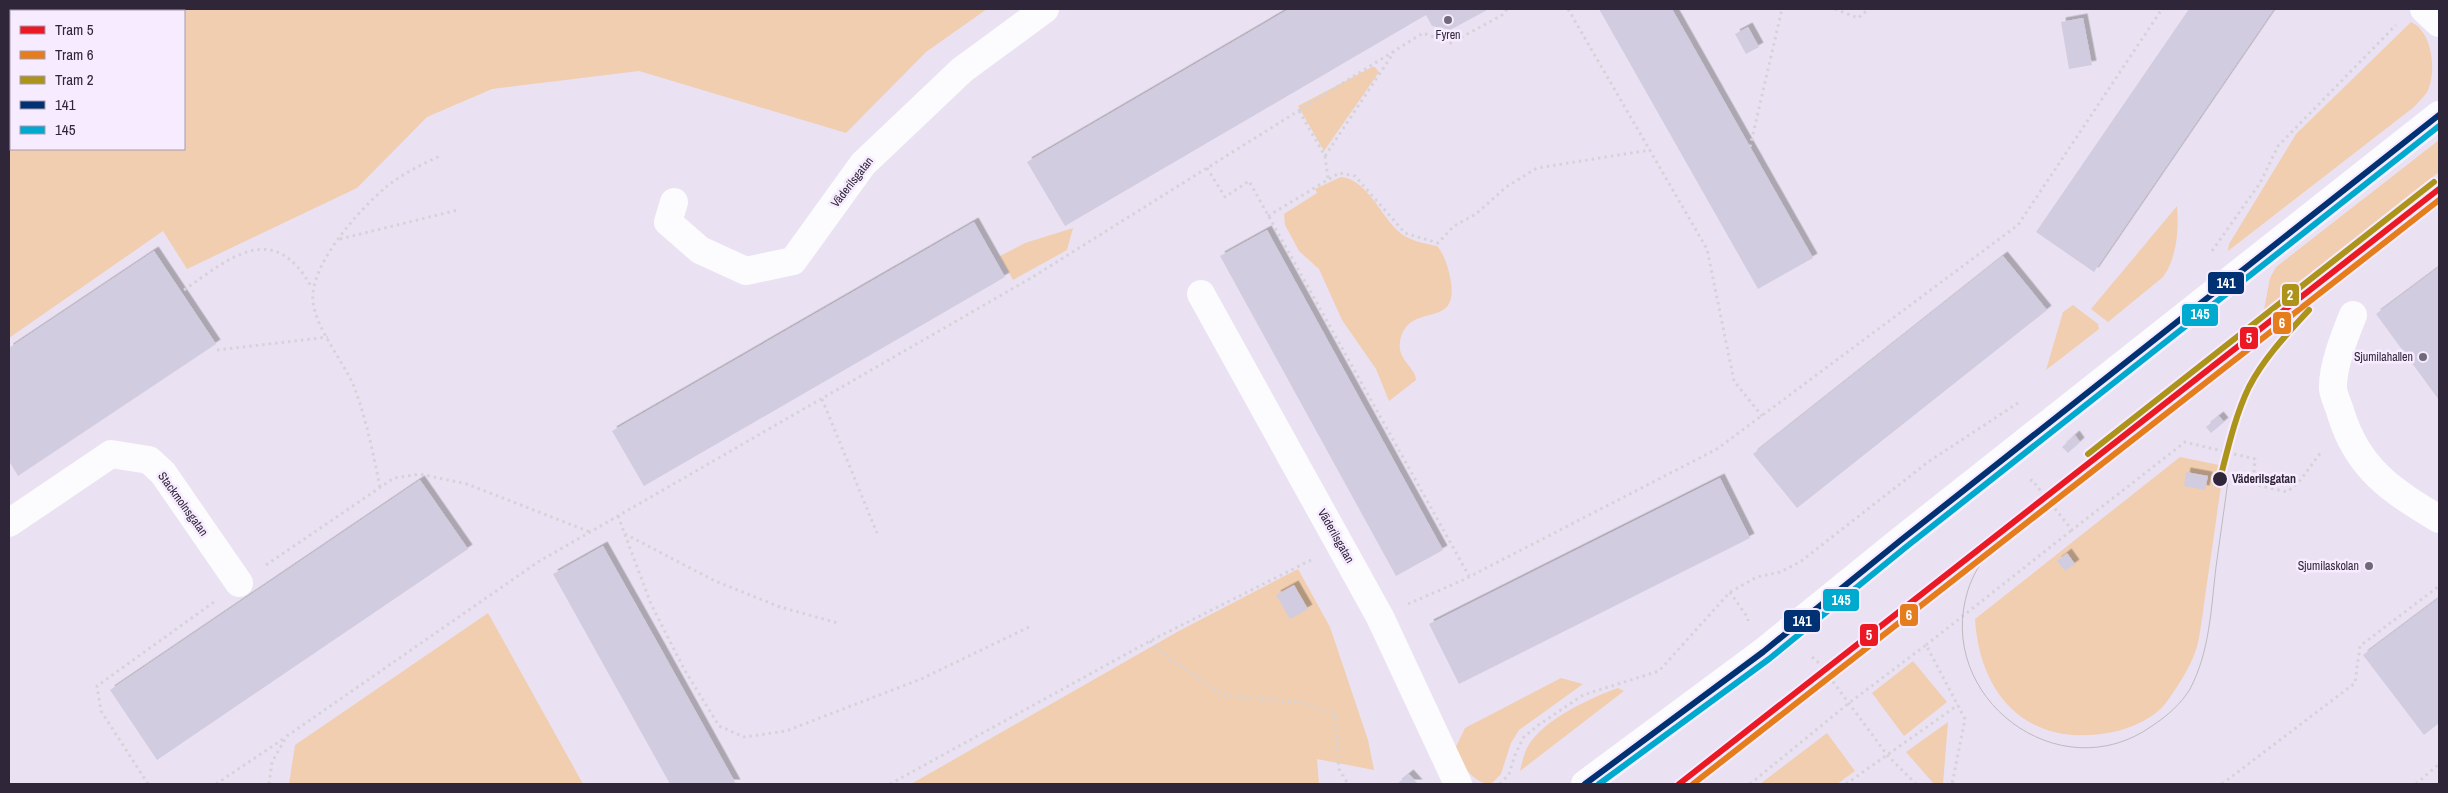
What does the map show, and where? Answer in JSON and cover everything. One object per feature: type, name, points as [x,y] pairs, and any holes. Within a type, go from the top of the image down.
[{"type":"street","name":"Väderilsgatan","points":[[674,202],[668,222],[700,250],[746,270],[793,261],[863,164],[962,70],[1045,9]]},
{"type":"street","points":[[2424,9],[2439,23]]},
{"type":"street","points":[[1585,784],[1763,652],[2439,115]]},
{"type":"street","name":"Väderilsgatan","points":[[1201,294],[1380,617],[1458,784]]},
{"type":"street","points":[[2352,315],[2340,346],[2333,389],[2348,438],[2371,471],[2405,499],[2439,520]]},
{"type":"street","name":"Stackmolnsgatan","points":[[9,522],[111,454],[149,460],[163,473],[239,584]]},
{"type":"path","points":[[216,784],[538,562],[1031,278],[1423,33],[1451,43],[1504,14],[1507,9]]},
{"type":"path","points":[[1568,9],[1707,249],[1734,381],[1762,416]]},
{"type":"path","points":[[1750,147],[1782,9]]},
{"type":"path","points":[[1835,9],[1858,18],[1869,9]]},
{"type":"path","points":[[1380,617],[1469,576],[1717,449],[2018,224],[2162,9]]},
{"type":"path","points":[[2207,256],[2260,183],[2278,146],[2399,22]]},
{"type":"path","points":[[1325,156],[1396,50]]},
{"type":"path","points":[[1298,111],[1325,156],[1328,179]]},
{"type":"path","points":[[1268,216],[1339,173],[1355,176],[1405,233],[1438,243],[1454,226],[1476,214],[1506,187],[1537,168],[1650,150]]},
{"type":"path","points":[[312,288],[321,267],[359,212],[387,187],[414,168],[442,155]]},
{"type":"path","points":[[1207,168],[1225,197],[1249,181],[1469,576]]},
{"type":"path","points":[[340,239],[458,210]]},
{"type":"path","points":[[184,290],[246,250],[264,249],[289,258],[302,270],[312,288],[313,305],[353,385],[369,438],[380,487]]},
{"type":"path","points":[[218,350],[328,337]]},
{"type":"path","points":[[1500,784],[1509,774],[1523,738],[1537,726],[1583,694],[1659,671],[1730,592],[1757,577],[1780,572],[1800,562],[1928,462],[2026,397]]},
{"type":"path","points":[[822,399],[876,533]]},
{"type":"path","points":[[1750,784],[1849,703],[2185,442],[2255,459],[2253,484],[2287,492],[2299,482],[2326,445],[2348,438]]},
{"type":"path","points":[[1956,444],[1983,476]]},
{"type":"path","points":[[148,784],[101,711],[97,686],[239,584],[394,478],[420,474],[467,484],[591,532]]},
{"type":"path","points":[[2025,485],[2032,480],[2072,530]]},
{"type":"path","points":[[618,516],[651,604],[684,669],[719,726],[744,738],[786,731],[921,679],[1030,627]]},
{"type":"path","points":[[625,534],[715,582],[780,608],[838,623]]},
{"type":"path","points":[[890,784],[1150,641],[1341,544]]},
{"type":"path","points":[[2222,784],[2355,683],[2360,646],[2439,586]]},
{"type":"path","points":[[1150,641],[1171,660],[1226,696],[1305,703],[1335,714],[1339,769],[1348,784]]},
{"type":"path","points":[[1926,645],[1965,719],[1952,784]]},
{"type":"path","points":[[1806,661],[1813,656],[1888,756],[1916,784]]},
{"type":"path","points":[[1846,784],[1958,705]]},
{"type":"path","points":[[268,784],[272,762],[287,736]]},
{"type":"path","points":[[2416,784],[2439,764]]},
{"type":"shaded area","points":[[9,9],[987,9],[926,52],[846,133],[639,71],[492,89],[427,117],[357,188],[187,269],[163,231],[9,338]]},
{"type":"shaded area","points":[[2411,22],[2424,34],[2431,54],[2432,74],[2427,92],[2414,107],[2228,251],[2229,244],[2296,134]]},
{"type":"shaded area","points":[[1375,67],[1379,72],[1324,151],[1298,106]]},
{"type":"shaded area","points":[[2439,140],[2439,172],[2264,310],[2270,278],[2276,267]]},
{"type":"shaded area","points":[[1341,177],[1350,179],[1358,184],[1401,234],[1416,241],[1437,246],[1444,258],[1450,277],[1451,297],[1447,306],[1440,312],[1421,317],[1405,329],[1400,342],[1401,354],[1416,380],[1389,401],[1376,369],[1342,320],[1319,269],[1299,251],[1285,225],[1284,214],[1317,193],[1315,189]]},
{"type":"shaded area","points":[[2177,206],[2176,243],[2168,269],[2163,277],[2108,322],[2091,309]]},
{"type":"shaded area","points":[[1073,228],[1067,250],[1013,280],[1000,256],[1025,243]]},
{"type":"shaded area","points":[[2073,305],[2098,324],[2099,329],[2046,370],[2063,312]]},
{"type":"shaded area","points":[[2180,457],[2224,466],[2198,643],[2186,673],[2157,712],[2128,728],[2113,732],[2084,735],[2058,733],[2035,725],[2015,712],[1999,694],[1987,673],[1979,648],[1975,619]]},
{"type":"shaded area","points":[[1298,569],[1330,627],[1368,740],[1374,770],[1317,759],[1319,784],[911,784],[1177,632]]},
{"type":"shaded area","points":[[488,613],[583,784],[289,784],[295,745]]},
{"type":"shaded area","points":[[1913,661],[1947,702],[1904,736],[1872,693]]},
{"type":"shaded area","points":[[1561,678],[1583,684],[1519,730],[1511,743],[1501,774],[1491,784],[1479,781],[1469,773],[1454,751],[1465,728]]},
{"type":"shaded area","points":[[1618,688],[1624,691],[1520,771],[1528,746],[1545,727],[1556,718],[1594,697]]},
{"type":"shaded area","points":[[1948,722],[1943,784],[1934,784],[1906,752]]},
{"type":"shaded area","points":[[1827,733],[1855,771],[1837,784],[1760,784]]},
{"type":"building","points":[[1289,9],[1489,9],[1450,30],[1432,26],[1426,15],[1065,226],[1027,162]]},
{"type":"building","points":[[1599,9],[1672,9],[1813,258],[1758,289]]},
{"type":"building","points":[[2189,9],[2274,9],[2094,272],[2036,232]]},
{"type":"building","points":[[2083,18],[2092,65],[2069,69],[2061,22]]},
{"type":"building","points":[[1748,27],[1759,47],[1746,54],[1735,34]]},
{"type":"building","points":[[974,222],[1005,277],[644,486],[612,431]]},
{"type":"building","points":[[1267,230],[1443,550],[1396,576],[1220,256]]},
{"type":"building","points":[[154,251],[216,344],[18,476],[9,461],[9,348]]},
{"type":"building","points":[[2003,256],[2047,310],[1797,508],[1753,454]]},
{"type":"building","name":"Sjumilahallen","points":[[2439,267],[2439,400],[2376,314]]},
{"type":"building","points":[[2219,416],[2224,422],[2211,433],[2206,427]]},
{"type":"building","points":[[2075,435],[2080,442],[2068,453],[2062,447]]},
{"type":"building","points":[[2186,472],[2208,476],[2205,490],[2184,486]]},
{"type":"building","points":[[1720,478],[1750,538],[1459,684],[1429,624]]},
{"type":"building","points":[[420,480],[468,549],[157,760],[110,690]]},
{"type":"building","points":[[603,546],[736,784],[670,784],[553,574]]},
{"type":"building","points":[[2067,553],[2075,564],[2065,571],[2057,561]]},
{"type":"building","points":[[1294,585],[1308,609],[1290,619],[1276,595]]},
{"type":"building","points":[[2439,598],[2439,723],[2424,735],[2363,655]]},
{"type":"building","points":[[1409,774],[1418,784],[1397,784]]},
{"type":"tram line","name":"2","points":[[2088,454],[2434,182]]},
{"type":"tram line","name":"5","points":[[1679,784],[2439,189]]},
{"type":"tram line","name":"6","points":[[1693,784],[2439,200]]},
{"type":"tram line","name":"2","points":[[2220,479],[2236,421],[2249,387],[2269,356],[2309,310]]},
{"type":"tram line","points":[[2024,515],[1984,558],[1972,579],[1968,590],[1962,629],[1969,666],[1987,697],[2012,723],[2044,740],[2079,748],[2116,743],[2152,726],[2168,714],[2178,705],[2190,689],[2197,675],[2209,629],[2228,481]]},
{"type":"transit line","name":"141","points":[[1585,784],[1763,652],[1901,540],[2439,115]]},
{"type":"transit line","name":"145","points":[[1599,784],[1769,659],[1906,547],[2439,126]]},
{"type":"place","name":"Fyren","points":[[1448,20]]},
{"type":"place","name":"Sjumilahallen","points":[[2423,357]]},
{"type":"place","name":"Väderilsgatan","points":[[2220,479]]},
{"type":"place","name":"Sjumilaskolan","points":[[2369,566]]}]
